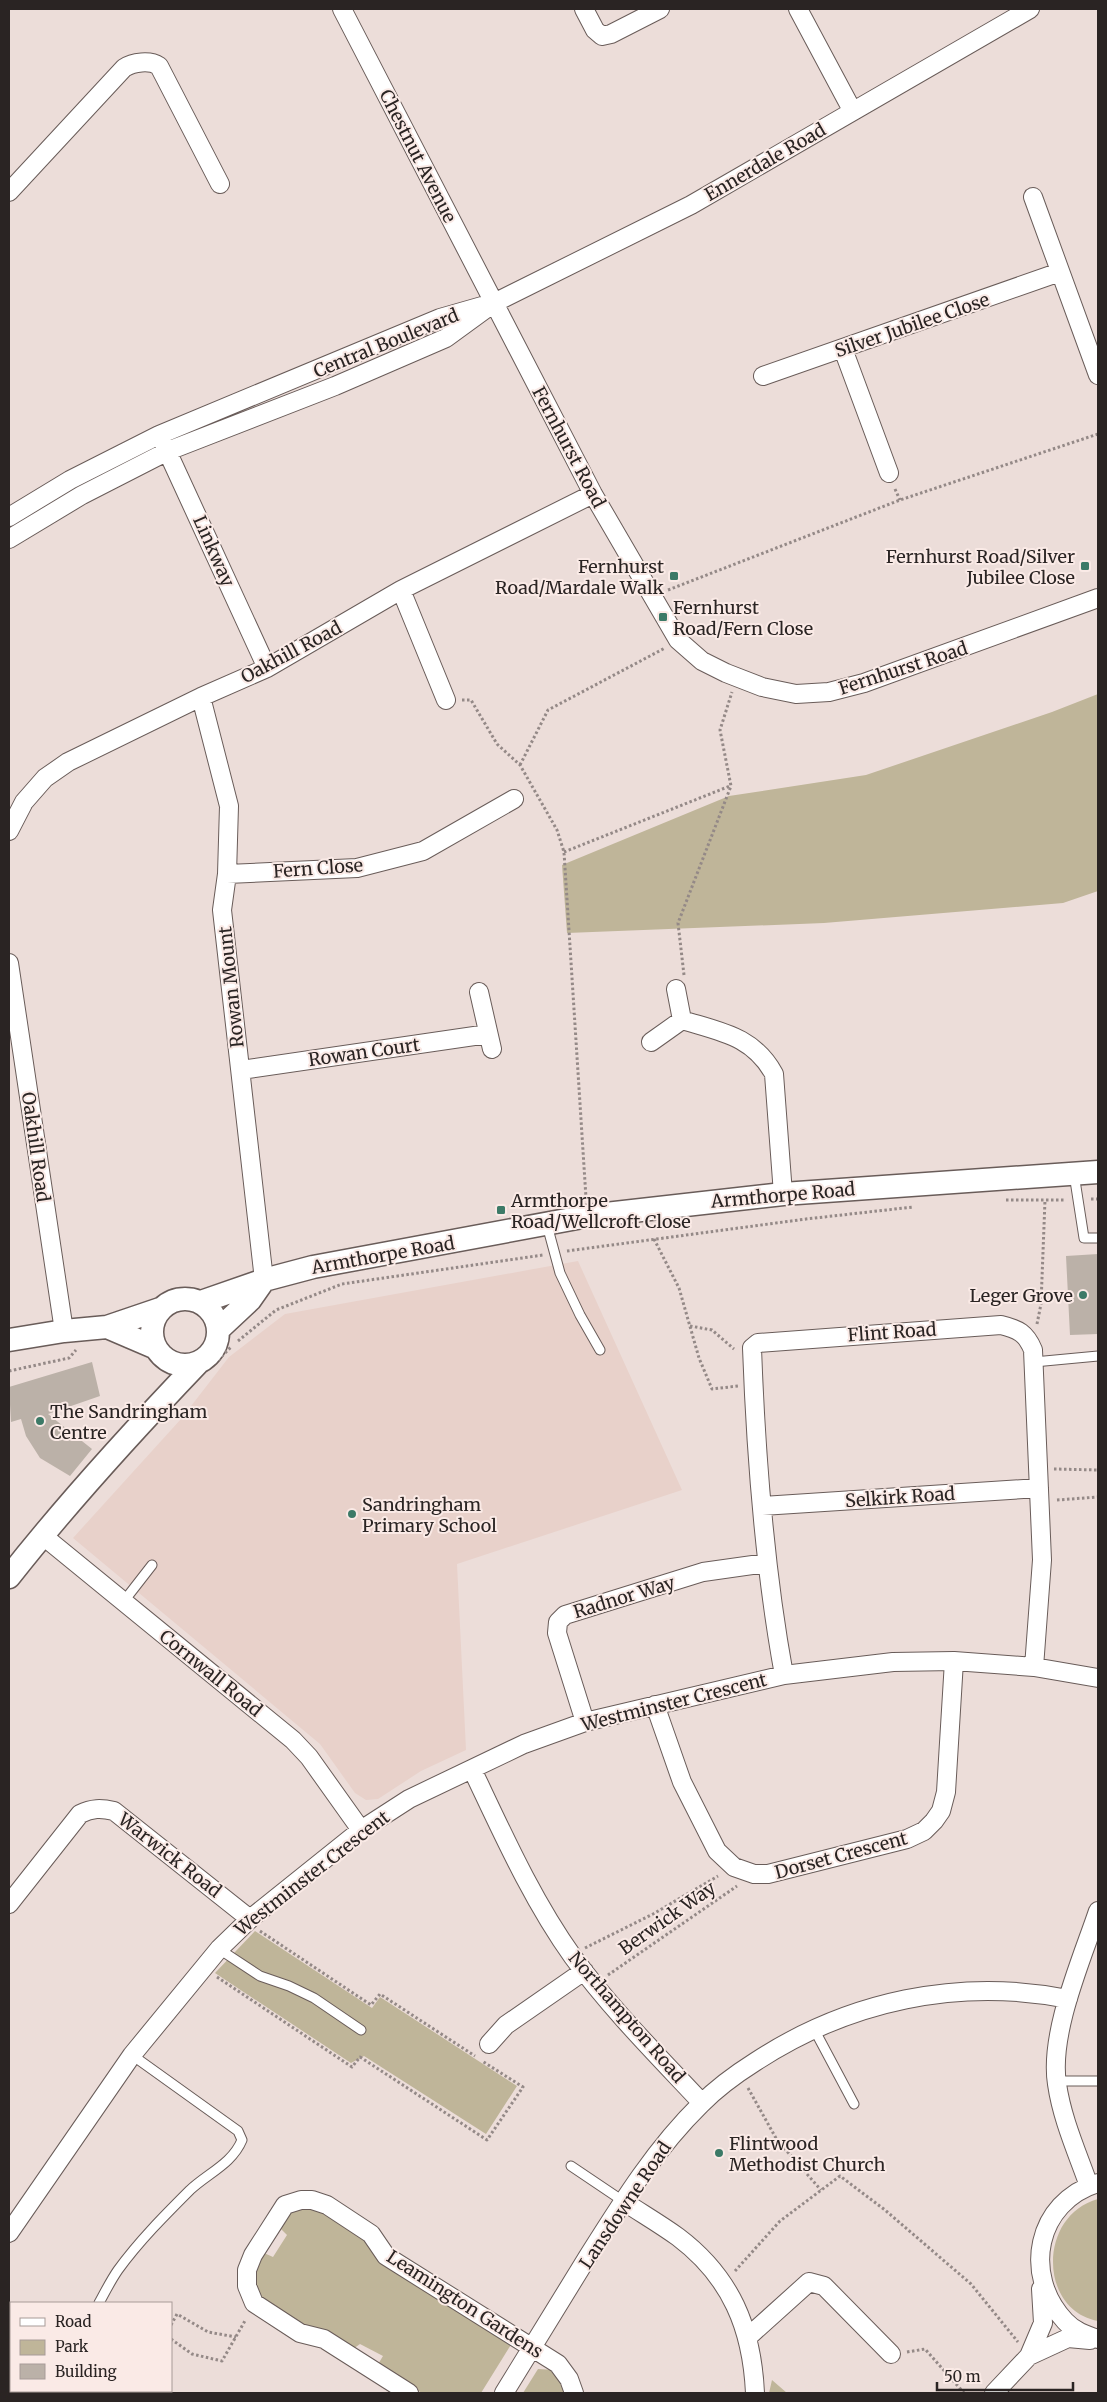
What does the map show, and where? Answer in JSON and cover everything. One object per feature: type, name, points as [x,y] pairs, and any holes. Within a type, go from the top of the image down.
[{"type":"street","name":"Chestnut Avenue","points":[[342,9],[494,303]]},
{"type":"street","points":[[584,9],[594,30],[602,36],[611,34],[660,9]]},
{"type":"street","points":[[798,9],[852,110]]},
{"type":"street","name":"Ennerdale Road","points":[[494,303],[691,205],[852,110],[1030,9]]},
{"type":"street","points":[[9,192],[124,68],[131,64],[154,63],[160,66],[220,184]]},
{"type":"street","points":[[1032,197],[1098,375]]},
{"type":"street","name":"Silver Jubilee Close","points":[[763,376],[1060,272]]},
{"type":"street","name":"Central Boulevard","points":[[9,517],[70,480],[159,435],[327,367],[440,318],[494,303]]},
{"type":"street","name":"Central Boulevard","points":[[9,539],[82,495],[168,451],[335,386],[446,338],[494,303]]},
{"type":"street","name":"Fernhurst Road","points":[[494,303],[593,494],[678,640],[702,661],[762,687],[796,694],[829,692],[874,680],[1098,598]]},
{"type":"street","points":[[843,349],[889,473]]},
{"type":"street","points":[[327,367],[335,386]]},
{"type":"street","name":"Linkway","points":[[159,435],[267,668]]},
{"type":"street","name":"Oakhill Road","points":[[9,831],[24,802],[45,778],[68,762],[201,697],[267,668],[402,590],[593,494]]},
{"type":"street","points":[[402,590],[446,700]]},
{"type":"street","name":"Rowan Mount","points":[[201,697],[229,806],[227,874],[222,910],[264,1280]]},
{"type":"street","name":"Fern Close","points":[[227,874],[357,868],[423,851],[514,799]]},
{"type":"street","name":"Oakhill Road","points":[[9,963],[64,1331]]},
{"type":"street","points":[[676,989],[682,1020]]},
{"type":"street","name":"Rowan Court","points":[[240,1070],[490,1042],[479,992]]},
{"type":"street","points":[[652,1042],[682,1020]]},
{"type":"street","points":[[682,1020],[726,1033],[754,1047],[766,1060],[774,1074],[782,1194]]},
{"type":"street","name":"Armthorpe Road","points":[[201,1302],[264,1280],[313,1266],[547,1225],[588,1216],[782,1194],[1098,1172]]},
{"type":"street","points":[[218,1330],[250,1300],[264,1280]]},
{"type":"street","points":[[9,1340],[102,1327],[160,1310],[171,1302],[185,1298],[201,1302],[212,1312],[218,1330],[217,1341],[206,1364],[158,1405],[42,1535],[9,1577]]},
{"type":"street","points":[[158,1405],[160,1353],[152,1336],[153,1325],[160,1310]]},
{"type":"street","name":"Flint Road","points":[[784,1675],[766,1563],[755,1436],[752,1348],[758,1343],[1001,1324],[1022,1332],[1028,1338],[1034,1356]]},
{"type":"street","points":[[102,1327],[160,1353],[174,1363],[186,1365],[206,1364]]},
{"type":"street","points":[[1034,1356],[1042,1560],[1034,1667]]},
{"type":"street","name":"Selkirk Road","points":[[762,1506],[1039,1495]]},
{"type":"street","name":"Cornwall Road","points":[[42,1535],[292,1740],[309,1757],[361,1830]]},
{"type":"street","name":"Radnor Way","points":[[585,1722],[557,1634],[558,1622],[565,1615],[703,1572],[766,1563]]},
{"type":"street","name":"Westminster Crescent","points":[[9,2233],[132,2055],[202,1967],[248,1921],[361,1830],[409,1799],[524,1744],[585,1722],[784,1675],[893,1662],[954,1661],[1034,1667],[1098,1678]]},
{"type":"street","name":"Dorset Crescent","points":[[655,1704],[686,1791],[717,1851],[734,1867],[754,1874],[768,1874],[907,1839],[924,1832],[941,1811],[946,1792],[954,1661]]},
{"type":"street","name":"Northampton Road","points":[[472,1769],[520,1870],[571,1955],[702,2103]]},
{"type":"street","name":"Warwick Road","points":[[9,1904],[80,1814],[90,1809],[102,1808],[114,1811],[248,1921]]},
{"type":"street","points":[[994,2393],[1029,2356],[1043,2323],[1040,2276],[1041,2244],[1048,2224],[1065,2200],[1094,2184],[1062,2109],[1056,2082],[1058,2042],[1068,1999],[1098,1911]]},
{"type":"street","points":[[489,2044],[506,2025],[584,1971]]},
{"type":"street","name":"Lansdowne Road","points":[[504,2393],[623,2200],[666,2142],[702,2103],[739,2072],[780,2046],[814,2029],[860,2010],[909,1998],[964,1990],[1002,1990],[1068,1999]]},
{"type":"street","name":"Leamington Gardens","points":[[409,2393],[324,2339],[300,2333],[254,2303],[247,2286],[247,2270],[253,2255],[285,2205],[301,2200],[312,2200],[327,2205],[371,2234],[386,2256],[558,2364],[569,2379],[574,2393]]},
{"type":"street","points":[[623,2200],[678,2237],[702,2259],[724,2284],[736,2306],[748,2336],[754,2365],[756,2393]]},
{"type":"street","points":[[1040,2276],[1047,2298],[1066,2322],[1081,2333],[1098,2340]]},
{"type":"street","points":[[748,2336],[809,2282],[817,2283],[824,2286],[891,2354]]},
{"type":"street","points":[[1029,2356],[1068,2338],[1098,2340]]},
{"type":"lane","points":[[1074,1174],[1084,1238],[1098,1238]]},
{"type":"lane","points":[[547,1225],[560,1273],[580,1316],[600,1350]]},
{"type":"lane","points":[[1034,1356],[1098,1356]]},
{"type":"lane","points":[[124,1601],[152,1566]]},
{"type":"lane","points":[[219,1949],[260,1976],[289,1986],[314,1998],[361,2030]]},
{"type":"lane","points":[[814,2029],[854,2104]]},
{"type":"lane","points":[[100,2302],[118,2270],[163,2217],[192,2188],[225,2164],[238,2151],[242,2140],[238,2131],[132,2055]]},
{"type":"lane","points":[[1056,2082],[1098,2081]]},
{"type":"lane","points":[[571,2166],[623,2200]]},
{"type":"path","points":[[653,596],[900,500],[1098,434]]},
{"type":"path","points":[[520,765],[548,710],[678,640]]},
{"type":"path","points":[[676,989],[684,977],[678,923],[730,786],[720,730],[737,677]]},
{"type":"path","points":[[446,700],[471,700],[498,744],[520,765],[556,830],[564,852],[588,1216]]},
{"type":"path","points":[[564,852],[730,786]]},
{"type":"path","points":[[1000,1200],[1098,1199]]},
{"type":"path","points":[[1034,1356],[1041,1304],[1046,1200]]},
{"type":"path","points":[[206,1364],[226,1351],[276,1310],[342,1284],[654,1239],[914,1207]]},
{"type":"path","points":[[654,1239],[679,1288],[699,1358],[712,1389],[753,1385]]},
{"type":"path","points":[[690,1326],[712,1330],[753,1364]]},
{"type":"path","points":[[9,1371],[68,1358],[102,1327]]},
{"type":"path","points":[[1037,1469],[1098,1470]]},
{"type":"path","points":[[1039,1495],[1098,1497]]},
{"type":"path","name":"Berwick Way","points":[[571,1955],[653,1914],[734,1867]]},
{"type":"path","name":"Berwick Way","points":[[596,1985],[647,1947],[754,1874]]},
{"type":"path","points":[[202,1967],[352,2067],[360,2057],[487,2140],[522,2087],[380,1994],[371,2005],[248,1921]]},
{"type":"path","points":[[739,2072],[777,2140],[821,2190]]},
{"type":"path","points":[[724,2284],[780,2221],[840,2176],[885,2210],[971,2284],[1029,2356]]},
{"type":"path","points":[[172,2323],[177,2314],[208,2332],[236,2337],[222,2361],[192,2354],[172,2340]]},
{"type":"path","points":[[891,2354],[925,2349],[964,2393]]},
{"type":"shaded area","name":"Sandringham Primary School","points":[[578,1261],[682,1490],[457,1564],[466,1750],[421,1771],[378,1799],[366,1800],[355,1793],[320,1744],[73,1538],[181,1419],[229,1357],[285,1314]]},
{"type":"green space","points":[[1098,694],[1098,891],[1063,903],[824,923],[567,933],[562,865],[729,796],[866,775],[1052,712]]},
{"type":"green space","points":[[255,1931],[372,2008],[380,1997],[517,2086],[486,2134],[364,2056],[351,2063],[215,1973]]},
{"type":"green space","points":[[1098,2199],[1098,2321],[1078,2313],[1064,2300],[1056,2282],[1053,2262],[1056,2242],[1064,2223],[1078,2208]]},
{"type":"green space","points":[[304,2207],[319,2209],[512,2343],[481,2393],[422,2393],[377,2366],[383,2356],[360,2344],[353,2349],[316,2332],[285,2317],[262,2300],[255,2290],[254,2266],[264,2253],[273,2257],[287,2235],[279,2227],[285,2213]]},
{"type":"green space","points":[[538,2369],[556,2370],[568,2393],[523,2393]]},
{"type":"green space","points":[[772,2380],[787,2393],[769,2393]]},
{"type":"building","name":"Leger Grove","points":[[1098,1254],[1098,1334],[1070,1335],[1066,1256]]},
{"type":"building","name":"The Sandringham Centre","points":[[92,1362],[100,1396],[48,1414],[92,1449],[70,1476],[40,1458],[26,1436],[21,1419],[11,1422],[9,1387]]},
{"type":"place","name":"Fernhurst Road/Silver Jubilee Close","points":[[1085,566]]},
{"type":"place","name":"Fernhurst Road/Mardale Walk","points":[[674,576]]},
{"type":"place","name":"Fernhurst Road/Fern Close","points":[[663,617]]},
{"type":"place","name":"Armthorpe Road/Wellcroft Close","points":[[501,1210]]},
{"type":"place","name":"Leger Grove","points":[[1083,1295]]},
{"type":"place","name":"The Sandringham Centre","points":[[40,1421]]},
{"type":"place","name":"Sandringham Primary School","points":[[352,1514]]},
{"type":"place","name":"Flintwood Methodist Church","points":[[719,2153]]}]
